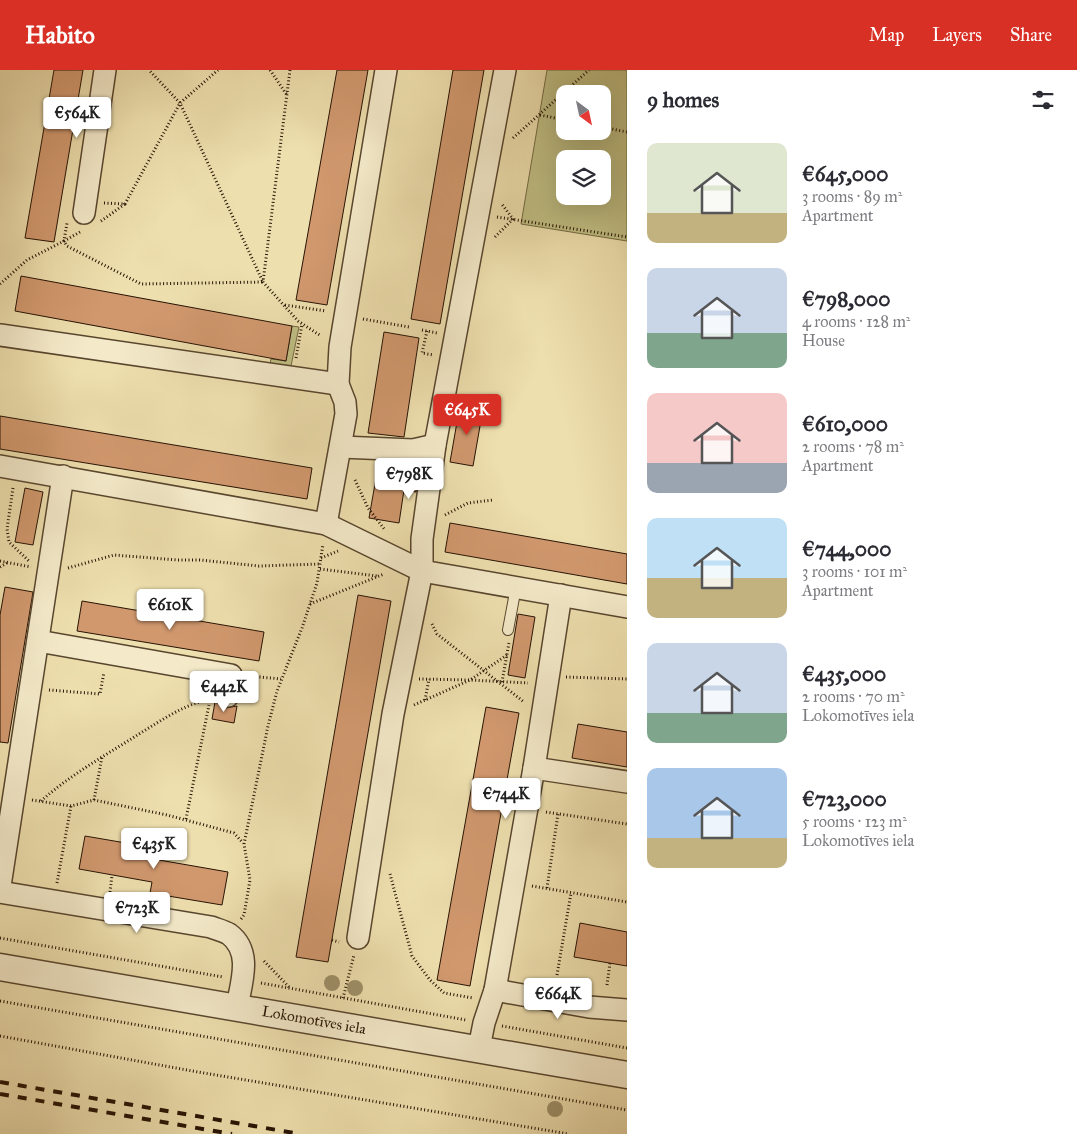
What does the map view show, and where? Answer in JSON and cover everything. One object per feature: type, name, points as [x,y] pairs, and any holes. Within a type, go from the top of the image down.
[{"type":"street","points":[[84,208],[105,70]]},
{"type":"street","points":[[326,524],[346,414],[345,402],[338,384],[340,348],[386,70]]},
{"type":"street","points":[[358,938],[393,714],[417,596],[415,567],[424,529],[435,445],[505,70]]},
{"type":"street","points":[[0,334],[338,384]]},
{"type":"street","points":[[341,447],[413,450],[435,445]]},
{"type":"street","points":[[8,468],[63,476],[326,524],[415,567],[627,607]]},
{"type":"street","points":[[0,886],[38,641],[43,571],[63,476]]},
{"type":"street","points":[[481,1036],[486,994],[514,882],[543,715],[561,595]]},
{"type":"street","points":[[38,641],[232,675],[219,697]]},
{"type":"street","points":[[534,768],[627,782]]},
{"type":"street","points":[[0,892],[210,928],[228,933],[239,945],[244,958],[237,1007]]},
{"type":"street","name":"Lokomotīves iela","points":[[0,968],[237,1007],[481,1036],[627,1075]]},
{"type":"street","points":[[486,994],[627,1010]]},
{"type":"lane","points":[[508,630],[516,587]]},
{"type":"path","points":[[149,70],[180,102],[263,282],[302,324],[319,335],[331,346],[340,348]]},
{"type":"path","points":[[218,70],[180,102],[126,204],[84,208],[71,207],[64,241],[67,246],[141,284],[263,282]]},
{"type":"path","points":[[270,70],[287,95]]},
{"type":"path","points":[[263,282],[290,70]]},
{"type":"path","points":[[490,155],[500,149],[589,70]]},
{"type":"path","points":[[584,75],[588,80]]},
{"type":"path","points":[[540,114],[556,118]]},
{"type":"path","points":[[611,129],[627,132]]},
{"type":"path","points":[[519,220],[627,237]]},
{"type":"path","points":[[0,284],[27,260],[64,241]]},
{"type":"path","points":[[284,305],[338,313],[409,328]]},
{"type":"path","points":[[296,360],[302,324]]},
{"type":"path","points":[[341,447],[368,508],[390,536]]},
{"type":"path","points":[[8,468],[7,529],[9,542],[43,571],[114,555],[200,560],[259,566],[320,567],[378,576]]},
{"type":"path","points":[[424,529],[451,510],[468,503],[493,500]]},
{"type":"path","points":[[228,933],[244,915],[250,880],[244,844],[268,726],[281,680],[310,604],[320,567],[326,524]]},
{"type":"path","points":[[0,567],[8,563]]},
{"type":"path","points":[[310,604],[378,576],[415,567]]},
{"type":"path","points":[[417,596],[437,634],[501,682],[536,712],[543,715]]},
{"type":"path","points":[[501,682],[509,646],[508,630]]},
{"type":"path","points":[[31,688],[100,694],[107,653]]},
{"type":"path","points":[[393,714],[470,680],[486,671],[507,655]]},
{"type":"path","points":[[232,675],[281,680]]},
{"type":"path","points":[[400,679],[501,682],[627,679]]},
{"type":"path","points":[[425,700],[429,679]]},
{"type":"path","points":[[40,801],[102,757],[174,712],[197,702],[219,697],[186,819]]},
{"type":"path","points":[[94,800],[102,757]]},
{"type":"path","points":[[14,798],[71,806],[94,800],[186,819],[234,833],[244,844]]},
{"type":"path","points":[[56,884],[71,806]]},
{"type":"path","points":[[527,809],[627,824]]},
{"type":"path","points":[[547,888],[558,814]]},
{"type":"path","points":[[388,868],[412,956],[430,980],[444,993],[486,994]]},
{"type":"path","points":[[110,895],[112,875]]},
{"type":"path","points":[[514,882],[627,902]]},
{"type":"path","points":[[557,975],[571,893]]},
{"type":"path","points":[[0,938],[344,998],[481,1036],[627,1048]]},
{"type":"path","points":[[344,998],[358,938]]},
{"type":"path","points":[[259,956],[290,988]]},
{"type":"path","points":[[607,985],[610,963]]},
{"type":"path","points":[[0,1001],[627,1110]]},
{"type":"path","points":[[0,1036],[198,1072],[569,1134]]},
{"type":"green space","points":[[547,70],[627,70],[627,241],[521,224]]},
{"type":"green space","points":[[292,326],[299,327],[291,366],[270,364],[271,359],[286,361]]},
{"type":"building","points":[[54,70],[83,70],[54,242],[25,238]]},
{"type":"building","points":[[337,70],[368,70],[327,305],[296,300]]},
{"type":"building","points":[[453,70],[484,70],[440,324],[411,319]]},
{"type":"building","points":[[21,276],[292,326],[286,361],[15,311]]},
{"type":"building","points":[[384,332],[419,338],[404,437],[368,433]]},
{"type":"building","points":[[460,405],[483,409],[473,466],[450,462]]},
{"type":"building","points":[[0,416],[312,468],[307,499],[0,449]]},
{"type":"building","points":[[379,461],[400,462],[399,466],[419,469],[416,492],[404,490],[399,523],[369,518]]},
{"type":"building","points":[[25,488],[43,492],[33,545],[15,542]]},
{"type":"building","points":[[450,523],[627,554],[627,584],[445,552]]},
{"type":"building","points":[[5,587],[33,592],[8,743],[0,742],[0,615]]},
{"type":"building","points":[[358,595],[391,601],[328,962],[296,957]]},
{"type":"building","points":[[82,601],[264,632],[259,661],[77,631]]},
{"type":"building","points":[[518,614],[535,617],[525,678],[508,675]]},
{"type":"building","points":[[215,702],[226,708],[237,706],[234,723],[212,719]]},
{"type":"building","points":[[486,707],[519,713],[470,986],[437,980]]},
{"type":"building","points":[[578,724],[627,732],[627,767],[572,758]]},
{"type":"building","points":[[85,836],[161,849],[159,860],[228,872],[222,905],[150,893],[152,882],[79,869]]},
{"type":"building","points":[[580,923],[627,932],[627,966],[574,957]]},
{"type":"railway","points":[[0,1082],[300,1134]]},
{"type":"railway","points":[[0,1094],[232,1134]]}]
